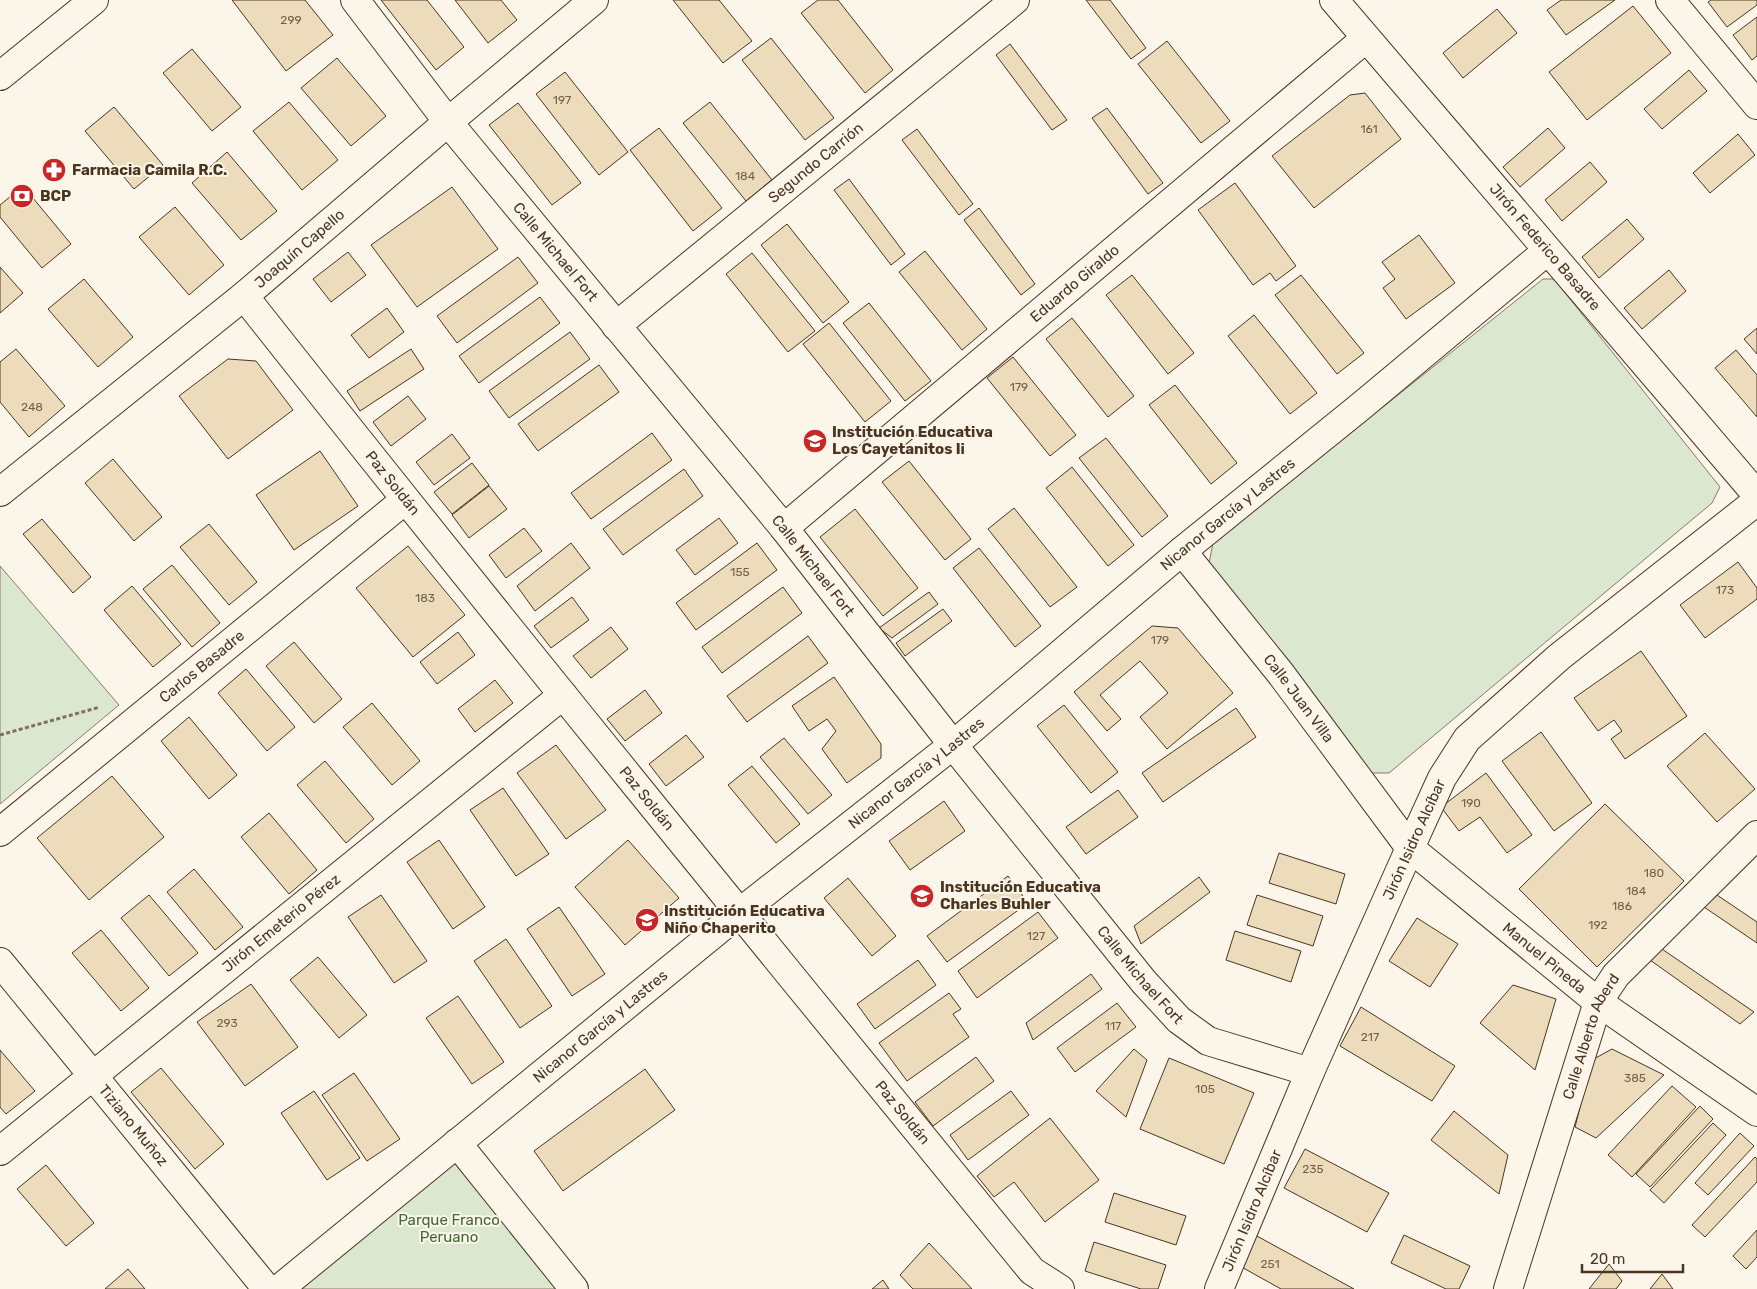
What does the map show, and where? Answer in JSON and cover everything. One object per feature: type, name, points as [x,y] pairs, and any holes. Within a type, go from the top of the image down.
[{"type":"street","points":[[0,76],[94,0]]},
{"type":"street","name":"Calle Michael Fort","points":[[355,0],[448,122],[784,528],[953,745],[1144,982],[1178,1020],[1208,1041],[1310,1072]]},
{"type":"street","name":"Joaquín Capello","points":[[0,492],[244,296],[594,0]]},
{"type":"street","name":"Segundo Carrión","points":[[616,326],[1015,0]]},
{"type":"street","name":"Jirón Federico Basadre","points":[[1334,0],[1757,495]]},
{"type":"street","points":[[1670,0],[1757,105]]},
{"type":"street","name":"Eduardo Giraldo","points":[[784,528],[1366,39]]},
{"type":"street","name":"Nicanor García y Lastres","points":[[279,1289],[739,913],[953,745],[1182,551],[1360,407],[1547,251]]},
{"type":"street","name":"Paz Soldán","points":[[244,296],[405,500],[1032,1271],[1060,1289]]},
{"type":"street","name":"Carlos Basadre","points":[[0,832],[405,500]]},
{"type":"street","name":"Jirón Isidro Alcíbar","points":[[1219,1289],[1310,1072],[1410,848],[1442,778],[1467,739],[1559,657],[1757,501]]},
{"type":"street","name":"Calle Juan Villa","points":[[1182,551],[1281,674],[1410,848]]},
{"type":"street","name":"Jirón Emeterio Pérez","points":[[0,1151],[563,695]]},
{"type":"street","name":"Calle Alberto Aberd","points":[[1508,1289],[1598,1002],[1616,975],[1757,835]]},
{"type":"street","name":"Manuel Pineda","points":[[1410,848],[1598,1002],[1757,1112]]},
{"type":"street","name":"Tiziano Muñoz","points":[[0,962],[267,1289]]},
{"type":"street","points":[[458,1143],[574,1289]]},
{"type":"path","points":[[0,735],[104,706]]},
{"type":"green space","points":[[1543,279],[1554,279],[1720,487],[1712,503],[1389,773],[1371,773],[1208,568],[1213,543]]},
{"type":"green space","points":[[0,566],[119,705],[0,804]]},
{"type":"green space","name":"Parque Franco Peruano","points":[[457,1143],[574,1289],[279,1289]]},
{"type":"building","points":[[232,0],[305,0],[333,35],[286,71]]},
{"type":"building","points":[[381,0],[427,0],[464,47],[436,70]]},
{"type":"building","points":[[455,0],[501,0],[517,20],[488,43]]},
{"type":"building","points":[[673,0],[719,0],[752,41],[723,63]]},
{"type":"building","points":[[818,0],[838,0],[893,70],[865,93],[801,13]]},
{"type":"building","points":[[1086,0],[1110,0],[1146,48],[1131,59]]},
{"type":"building","points":[[1561,0],[1615,0],[1566,35],[1547,10]]},
{"type":"building","points":[[1711,0],[1757,0],[1757,5],[1727,27],[1708,2]]},
{"type":"building","points":[[1633,6],[1671,53],[1587,120],[1549,72]]},
{"type":"building","points":[[1497,9],[1517,33],[1463,78],[1443,53]]},
{"type":"building","points":[[1757,17],[1757,56],[1752,60],[1733,35]]},
{"type":"building","points":[[771,38],[834,118],[805,140],[742,60]]},
{"type":"building","points":[[1167,41],[1230,121],[1201,143],[1138,64]]},
{"type":"building","points":[[1010,44],[1067,120],[1052,130],[996,55]]},
{"type":"building","points":[[192,49],[241,107],[212,131],[163,73]]},
{"type":"building","points":[[337,58],[386,116],[351,146],[301,88]]},
{"type":"building","points":[[1689,70],[1707,91],[1662,129],[1644,109]]},
{"type":"building","points":[[565,72],[628,152],[599,175],[536,94]]},
{"type":"building","points":[[1365,93],[1401,139],[1314,208],[1272,156],[1350,95]]},
{"type":"building","points":[[289,102],[338,160],[302,190],[253,131]]},
{"type":"building","points":[[710,102],[772,180],[746,201],[683,123]]},
{"type":"building","points":[[518,103],[581,183],[552,205],[489,125]]},
{"type":"building","points":[[114,107],[163,165],[134,189],[85,131]]},
{"type":"building","points":[[1107,108],[1163,183],[1148,194],[1092,118]]},
{"type":"building","points":[[659,128],[722,208],[693,231],[630,150]]},
{"type":"building","points":[[1548,128],[1565,148],[1520,187],[1503,167]]},
{"type":"building","points":[[917,129],[973,204],[959,215],[902,140]]},
{"type":"building","points":[[1738,134],[1755,155],[1710,193],[1693,173]]},
{"type":"building","points":[[227,152],[277,211],[241,240],[192,183]]},
{"type":"building","points":[[1590,162],[1607,182],[1562,221],[1545,200]]},
{"type":"building","points":[[849,179],[905,254],[891,265],[834,190]]},
{"type":"building","points":[[1235,183],[1296,266],[1276,281],[1270,273],[1253,285],[1198,210]]},
{"type":"building","points":[[23,186],[71,244],[42,268],[0,217],[0,205]]},
{"type":"building","points":[[452,187],[498,249],[417,307],[371,245]]},
{"type":"building","points":[[175,207],[224,265],[189,295],[139,237]]},
{"type":"building","points":[[979,208],[1035,284],[1021,295],[964,220]]},
{"type":"building","points":[[1627,219],[1644,239],[1599,278],[1582,257]]},
{"type":"building","points":[[787,224],[849,302],[823,323],[761,245]]},
{"type":"building","points":[[1419,235],[1455,283],[1406,319],[1383,288],[1395,279],[1382,262]]},
{"type":"building","points":[[925,251],[987,329],[962,350],[899,272]]},
{"type":"building","points":[[348,252],[366,275],[331,302],[313,279]]},
{"type":"building","points":[[752,253],[815,331],[788,352],[726,274]]},
{"type":"building","points":[[518,257],[538,283],[457,343],[437,316]]},
{"type":"building","points":[[0,267],[23,293],[0,313]]},
{"type":"building","points":[[1669,270],[1686,291],[1642,329],[1624,308]]},
{"type":"building","points":[[1132,275],[1194,353],[1168,374],[1106,295]]},
{"type":"building","points":[[1301,275],[1364,353],[1337,374],[1275,295]]},
{"type":"building","points":[[84,279],[133,337],[98,367],[48,309]]},
{"type":"building","points":[[540,297],[560,323],[479,383],[459,356]]},
{"type":"building","points":[[869,303],[931,381],[905,401],[843,323]]},
{"type":"building","points":[[387,308],[404,332],[369,358],[351,335]]},
{"type":"building","points":[[1254,315],[1317,393],[1290,414],[1228,336]]},
{"type":"building","points":[[1072,318],[1134,396],[1108,417],[1046,339]]},
{"type":"building","points":[[829,323],[891,401],[865,422],[803,344]]},
{"type":"building","points":[[1757,328],[1757,354],[1744,339]]},
{"type":"building","points":[[570,332],[590,359],[509,418],[489,391]]},
{"type":"building","points":[[16,349],[65,406],[29,437],[0,402],[0,362]]},
{"type":"building","points":[[411,349],[424,369],[360,411],[347,391]]},
{"type":"building","points":[[1736,350],[1757,375],[1757,417],[1715,368]]},
{"type":"building","points":[[1013,357],[1076,435],[1050,456],[987,378]]},
{"type":"building","points":[[228,359],[256,361],[293,410],[228,459],[179,396]]},
{"type":"building","points":[[599,365],[619,392],[538,451],[518,424]]},
{"type":"building","points":[[1175,385],[1237,463],[1211,484],[1149,405]]},
{"type":"building","points":[[408,396],[426,419],[391,446],[373,422]]},
{"type":"building","points":[[652,433],[672,460],[591,519],[571,493]]},
{"type":"building","points":[[452,434],[470,458],[434,485],[416,462]]},
{"type":"building","points":[[1106,438],[1168,516],[1142,537],[1079,458]]},
{"type":"building","points":[[320,451],[358,506],[294,550],[256,495]]},
{"type":"building","points":[[113,459],[162,517],[134,541],[85,483]]},
{"type":"building","points":[[909,461],[971,539],[945,560],[882,482]]},
{"type":"building","points":[[472,463],[489,485],[452,514],[434,492]]},
{"type":"building","points":[[1072,467],[1134,545],[1108,566],[1046,488]]},
{"type":"building","points":[[684,469],[703,496],[623,555],[603,529]]},
{"type":"building","points":[[489,486],[507,509],[469,538],[452,515]]},
{"type":"building","points":[[1014,508],[1077,587],[1050,607],[988,529]]},
{"type":"building","points":[[855,509],[918,588],[883,616],[820,537]]},
{"type":"building","points":[[719,518],[738,543],[695,575],[676,550]]},
{"type":"building","points":[[42,519],[91,577],[73,593],[23,534]]},
{"type":"building","points":[[209,524],[257,582],[229,605],[180,547]]},
{"type":"building","points":[[524,528],[542,551],[506,578],[489,555]]},
{"type":"building","points":[[571,543],[590,568],[535,611],[517,586]]},
{"type":"building","points":[[757,543],[777,570],[696,630],[676,603]]},
{"type":"building","points":[[408,546],[465,615],[413,657],[356,588]]},
{"type":"building","points":[[979,548],[1041,626],[1015,647],[953,568]]},
{"type":"building","points":[[1738,562],[1757,588],[1757,599],[1705,638],[1680,605]]},
{"type":"building","points":[[172,565],[220,623],[192,647],[143,589]]},
{"type":"building","points":[[132,586],[181,644],[153,667],[104,610]]},
{"type":"building","points":[[783,587],[802,613],[722,673],[702,647]]},
{"type":"building","points":[[929,592],[938,604],[892,638],[879,628]]},
{"type":"building","points":[[572,597],[589,620],[551,648],[534,626]]},
{"type":"building","points":[[943,609],[952,621],[905,656],[896,643]]},
{"type":"building","points":[[1152,626],[1178,628],[1233,693],[1167,749],[1140,717],[1168,693],[1140,661],[1100,695],[1121,719],[1107,731],[1074,692]]},
{"type":"building","points":[[611,627],[628,649],[591,678],[573,656]]},
{"type":"building","points":[[458,632],[475,655],[437,684],[420,662]]},
{"type":"building","points":[[808,636],[828,663],[747,722],[727,696]]},
{"type":"building","points":[[294,642],[342,699],[314,723],[266,666]]},
{"type":"building","points":[[1641,651],[1687,716],[1625,759],[1611,739],[1622,731],[1614,720],[1598,731],[1574,698]]},
{"type":"building","points":[[246,669],[295,727],[267,751],[218,693]]},
{"type":"building","points":[[834,677],[881,744],[881,758],[847,783],[822,749],[836,731],[827,719],[809,731],[792,706]]},
{"type":"building","points":[[495,680],[513,703],[475,732],[458,709]]},
{"type":"building","points":[[645,690],[662,713],[625,741],[607,719]]},
{"type":"building","points":[[372,703],[420,761],[392,785],[343,727]]},
{"type":"building","points":[[1064,705],[1118,772],[1091,793],[1037,726]]},
{"type":"building","points":[[1236,708],[1256,737],[1163,802],[1142,773]]},
{"type":"building","points":[[189,717],[237,775],[209,799],[161,741]]},
{"type":"building","points":[[1541,732],[1592,803],[1554,831],[1502,761]]},
{"type":"building","points":[[1705,733],[1755,789],[1717,822],[1667,766]]},
{"type":"building","points":[[686,735],[704,757],[666,786],[649,764]]},
{"type":"building","points":[[784,738],[832,795],[808,814],[760,757]]},
{"type":"building","points":[[556,745],[606,810],[566,839],[517,773]]},
{"type":"building","points":[[325,761],[374,819],[346,843],[297,785]]},
{"type":"building","points":[[752,766],[800,824],[776,843],[728,785]]},
{"type":"building","points":[[1486,773],[1532,835],[1507,853],[1480,817],[1459,831],[1441,807]]},
{"type":"building","points":[[112,776],[164,837],[89,900],[37,838]]},
{"type":"building","points":[[503,788],[549,854],[516,876],[470,810]]},
{"type":"building","points":[[1118,790],[1138,817],[1086,854],[1066,827]]},
{"type":"building","points":[[944,801],[965,831],[910,870],[889,841]]},
{"type":"building","points":[[1605,804],[1684,881],[1597,967],[1519,889]]},
{"type":"building","points":[[269,813],[317,870],[289,894],[241,837]]},
{"type":"building","points":[[439,840],[485,907],[453,929],[407,862]]},
{"type":"building","points":[[628,840],[679,898],[625,945],[575,887]]},
{"type":"building","points":[[1279,853],[1345,874],[1336,904],[1269,883]]},
{"type":"building","points":[[194,869],[243,927],[215,950],[167,892]]},
{"type":"building","points":[[1008,876],[1028,903],[947,962],[927,936]]},
{"type":"building","points":[[1199,877],[1210,892],[1141,944],[1134,926]]},
{"type":"building","points":[[848,878],[896,936],[872,956],[824,898]]},
{"type":"building","points":[[1711,891],[1757,922],[1757,943],[1701,905]]},
{"type":"building","points":[[149,895],[198,953],[169,976],[121,918]]},
{"type":"building","points":[[381,895],[427,961],[394,983],[348,917]]},
{"type":"building","points":[[1257,895],[1323,916],[1313,946],[1247,925]]},
{"type":"building","points":[[559,907],[605,974],[572,996],[527,929]]},
{"type":"building","points":[[1038,912],[1058,938],[977,998],[958,971]]},
{"type":"building","points":[[1417,918],[1458,944],[1430,987],[1389,961]]},
{"type":"building","points":[[101,930],[149,988],[121,1011],[72,953]]},
{"type":"building","points":[[1235,931],[1301,951],[1291,982],[1226,960]]},
{"type":"building","points":[[506,939],[552,1006],[520,1028],[474,961]]},
{"type":"building","points":[[1659,947],[1754,1012],[1740,1024],[1650,960]]},
{"type":"building","points":[[318,957],[367,1015],[339,1038],[290,980]]},
{"type":"building","points":[[918,960],[936,985],[875,1029],[857,1004]]},
{"type":"building","points":[[1091,974],[1102,989],[1033,1040],[1026,1023]]},
{"type":"building","points":[[251,984],[298,1047],[245,1086],[197,1022]]},
{"type":"building","points":[[1513,985],[1556,999],[1535,1070],[1480,1023]]},
{"type":"building","points":[[949,993],[961,1009],[953,1014],[969,1037],[907,1081],[879,1043]]},
{"type":"building","points":[[458,996],[504,1062],[472,1084],[426,1018]]},
{"type":"building","points":[[1117,1003],[1136,1027],[1075,1072],[1057,1048]]},
{"type":"building","points":[[1361,1007],[1455,1066],[1432,1101],[1340,1046]]},
{"type":"building","points":[[1134,1049],[1147,1060],[1126,1117],[1096,1091]]},
{"type":"building","points":[[1612,1049],[1664,1075],[1596,1138],[1575,1127],[1592,1060]]},
{"type":"building","points":[[0,1050],[35,1091],[6,1114],[0,1107]]},
{"type":"building","points":[[976,1057],[994,1081],[933,1126],[915,1102]]},
{"type":"building","points":[[1169,1058],[1254,1093],[1224,1164],[1140,1129]]},
{"type":"building","points":[[161,1068],[224,1144],[195,1169],[131,1092]]},
{"type":"building","points":[[645,1069],[675,1110],[563,1191],[534,1151]]},
{"type":"building","points":[[354,1073],[400,1139],[367,1161],[322,1095]]},
{"type":"building","points":[[1672,1086],[1696,1107],[1632,1177],[1608,1155]]},
{"type":"building","points":[[314,1091],[360,1158],[327,1180],[281,1113]]},
{"type":"building","points":[[1011,1091],[1029,1115],[968,1160],[950,1135]]},
{"type":"building","points":[[1700,1106],[1713,1119],[1650,1187],[1636,1174]]},
{"type":"building","points":[[1454,1111],[1508,1155],[1499,1194],[1431,1140]]},
{"type":"building","points":[[1050,1118],[1099,1180],[1045,1222],[1014,1182],[994,1197],[977,1176]]},
{"type":"building","points":[[1713,1123],[1726,1135],[1664,1203],[1650,1190]]},
{"type":"building","points":[[1740,1133],[1754,1146],[1708,1195],[1695,1183]]},
{"type":"building","points":[[1305,1149],[1389,1193],[1367,1232],[1284,1188]]},
{"type":"building","points":[[1755,1157],[1757,1159],[1757,1182],[1705,1237],[1692,1225]]},
{"type":"building","points":[[46,1165],[94,1223],[66,1246],[17,1189]]},
{"type":"building","points":[[1114,1193],[1186,1216],[1176,1245],[1105,1222]]},
{"type":"building","points":[[1757,1230],[1757,1257],[1746,1269],[1733,1256]]},
{"type":"building","points":[[1255,1235],[1354,1289],[1281,1289],[1238,1265]]},
{"type":"building","points":[[1404,1235],[1470,1266],[1459,1289],[1446,1289],[1391,1263]]},
{"type":"building","points":[[1094,1242],[1166,1265],[1158,1289],[1141,1289],[1085,1271]]},
{"type":"building","points":[[929,1243],[972,1289],[913,1289],[900,1275]]},
{"type":"building","points":[[1609,1264],[1622,1281],[1616,1289],[1589,1289]]},
{"type":"building","points":[[128,1269],[145,1289],[105,1289]]},
{"type":"building","points":[[1662,1274],[1673,1289],[1650,1289]]},
{"type":"building","points":[[883,1280],[889,1289],[872,1289]]},
{"type":"place","name":"Farmacia Camila R.C.","points":[[54,170]]},
{"type":"place","name":"BCP","points":[[22,196]]},
{"type":"place","name":"Institución Educativa Los Cayetanitos Ii","points":[[815,441]]},
{"type":"place","name":"Institución Educativa Charles Buhler","points":[[922,896]]},
{"type":"place","name":"Institución Educativa Niño Chaperito","points":[[647,920]]}]
